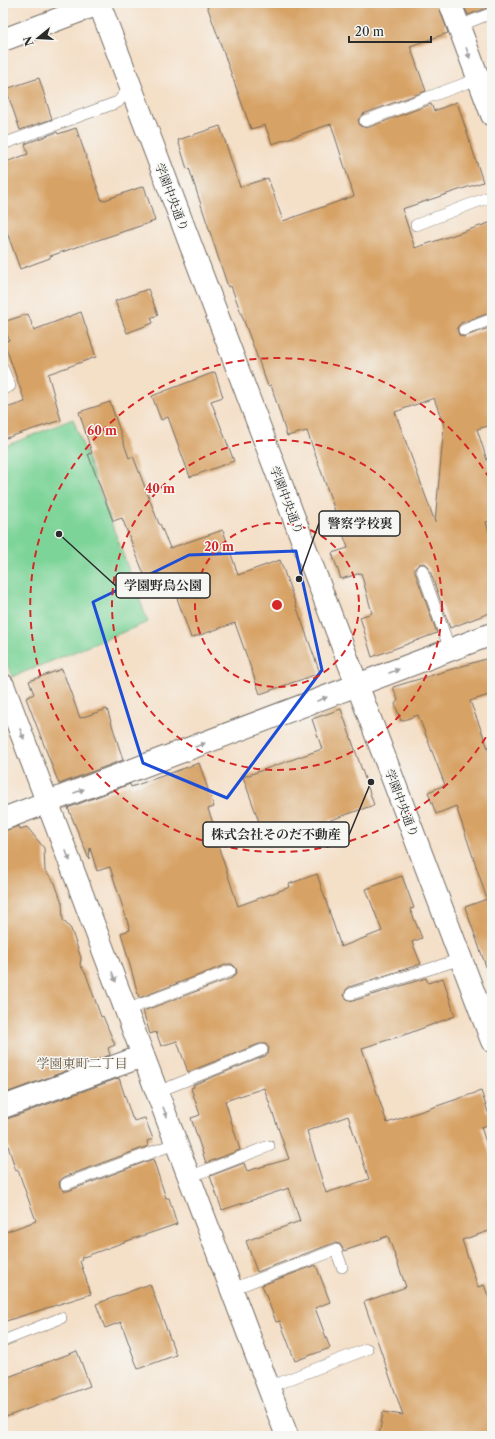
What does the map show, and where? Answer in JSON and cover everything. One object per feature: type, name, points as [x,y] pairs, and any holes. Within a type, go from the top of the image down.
[{"type":"street","points":[[3,40],[100,3]]},
{"type":"street","name":"学園中央通り","points":[[100,3],[492,1041]]},
{"type":"street","points":[[450,3],[487,96]]},
{"type":"street","points":[[3,820],[492,634]]},
{"type":"street","points":[[3,685],[287,1436]]},
{"type":"street","points":[[3,1107],[143,1056]]},
{"type":"lane","points":[[459,26],[492,13]]},
{"type":"lane","points":[[3,144],[118,102],[131,86]]},
{"type":"lane","points":[[365,120],[487,96]]},
{"type":"lane","points":[[416,225],[492,196]]},
{"type":"lane","points":[[464,330],[492,319]]},
{"type":"lane","points":[[3,369],[10,386],[3,389]]},
{"type":"lane","points":[[422,570],[450,650]]},
{"type":"lane","points":[[351,994],[461,959]]},
{"type":"lane","points":[[126,1010],[230,971]]},
{"type":"lane","points":[[157,1092],[262,1050]]},
{"type":"lane","points":[[66,1184],[177,1143]]},
{"type":"lane","points":[[189,1177],[269,1146]]},
{"type":"lane","points":[[232,1289],[336,1250],[342,1267]]},
{"type":"lane","points":[[3,1341],[61,1318]]},
{"type":"lane","points":[[269,1387],[367,1350]]},
{"type":"highlighted area","points":[[296,551],[322,670],[227,798],[143,763],[93,602],[189,555]]},
{"type":"green space","points":[[73,419],[148,622],[12,677],[3,653],[3,447]]},
{"type":"building","points":[[206,3],[438,3],[448,33],[410,46],[426,91],[363,114],[358,120],[360,126],[367,128],[431,104],[434,111],[457,102],[483,182],[402,209],[415,248],[492,222],[492,312],[461,323],[457,329],[459,335],[463,337],[492,327],[492,425],[477,429],[492,476],[492,520],[486,522],[492,542],[492,612],[450,628],[429,568],[424,563],[419,564],[415,568],[415,572],[437,633],[372,657],[360,617],[372,613],[361,573],[341,579],[332,553],[348,548],[307,431],[287,436],[271,385],[268,386],[231,286],[228,287],[189,168],[187,169],[178,140],[220,126],[240,187],[268,178],[283,221],[354,196],[331,124],[272,144],[265,125],[251,129]],"holes":[[[434,398],[444,426],[435,522],[395,412]]]},
{"type":"building","points":[[463,3],[492,3],[492,6],[468,15]]},
{"type":"building","points":[[39,78],[52,119],[20,130],[6,89]]},
{"type":"building","points":[[76,128],[102,201],[144,186],[155,221],[50,256],[50,258],[20,269],[3,221],[3,163],[28,154],[25,144],[57,132],[58,134]]},
{"type":"building","points":[[148,289],[158,315],[151,318],[153,323],[127,333],[115,301]]},
{"type":"building","points":[[81,312],[96,357],[48,374],[61,420],[3,439],[3,409],[25,402],[4,342],[9,340],[3,322],[28,314],[34,330]]},
{"type":"building","points":[[215,372],[223,397],[211,401],[234,461],[190,477],[168,417],[161,420],[152,396]]},
{"type":"building","points":[[110,402],[129,458],[133,456],[159,524],[170,548],[223,530],[238,575],[280,560],[320,673],[260,694],[235,623],[191,638],[170,578],[149,587],[122,518],[113,521],[88,454],[92,453],[79,412]]},
{"type":"building","points":[[492,657],[492,694],[470,701],[492,758],[492,974],[489,975],[465,907],[487,899],[456,806],[436,814],[428,792],[445,785],[418,715],[401,721],[395,704],[398,700],[393,687]]},
{"type":"building","points":[[62,669],[80,718],[107,709],[123,760],[59,784],[26,698],[34,694],[29,681]]},
{"type":"building","points":[[341,709],[374,805],[328,821],[329,825],[268,847],[243,777],[322,749],[312,719]]},
{"type":"building","points":[[199,763],[214,807],[208,809],[215,829],[213,830],[238,906],[290,887],[289,884],[317,874],[341,947],[382,931],[366,889],[402,876],[414,908],[410,909],[422,938],[412,942],[421,964],[349,987],[344,996],[353,1001],[426,978],[428,983],[443,978],[455,1016],[407,1034],[362,1048],[387,1123],[481,1091],[492,1124],[481,1127],[492,1161],[492,1230],[462,1240],[478,1287],[484,1285],[492,1306],[492,1424],[488,1425],[491,1436],[379,1436],[383,1412],[403,1415],[364,1302],[406,1287],[388,1236],[344,1251],[340,1244],[334,1243],[257,1272],[246,1241],[300,1221],[289,1188],[222,1210],[210,1176],[244,1163],[247,1171],[289,1159],[264,1088],[225,1101],[240,1150],[206,1163],[191,1118],[200,1115],[191,1088],[194,1087],[193,1085],[265,1056],[268,1054],[269,1048],[266,1044],[259,1044],[188,1072],[177,1041],[161,1046],[156,1032],[150,1034],[143,1011],[232,978],[237,973],[236,968],[232,964],[228,964],[139,998],[121,933],[130,930],[110,867],[97,871],[90,848],[89,859],[68,808],[130,784],[131,787]],"holes":[[[348,1116],[369,1179],[326,1193],[307,1131]]]},
{"type":"building","points":[[19,826],[20,829],[27,827],[44,848],[45,871],[55,883],[62,903],[63,920],[71,929],[81,958],[80,965],[86,974],[101,1017],[103,1016],[115,1045],[108,1048],[110,1055],[3,1094],[3,831]]},
{"type":"building","points":[[119,1078],[132,1118],[134,1121],[145,1118],[153,1139],[147,1141],[148,1146],[64,1177],[59,1182],[60,1187],[64,1191],[68,1191],[153,1159],[166,1198],[169,1198],[177,1224],[81,1258],[82,1260],[80,1261],[91,1294],[3,1322],[3,1233],[36,1221],[18,1170],[16,1171],[3,1130],[3,1119],[7,1119]]},
{"type":"building","points":[[316,1265],[330,1302],[315,1308],[330,1348],[295,1361],[280,1321],[276,1322],[262,1285]]},
{"type":"building","points":[[150,1284],[176,1355],[138,1369],[121,1322],[105,1328],[96,1304]]},
{"type":"building","points":[[77,1351],[90,1386],[3,1418],[3,1379]]},
{"type":"place","name":"学園野鳥公園","points":[[59,534]]},
{"type":"place","name":"警察学校裏","points":[[299,579]]},
{"type":"place","name":"株式会社そのだ不動産","points":[[371,782]]},
{"type":"district","name":"学園東町二丁目","points":[[82,1063]]}]
